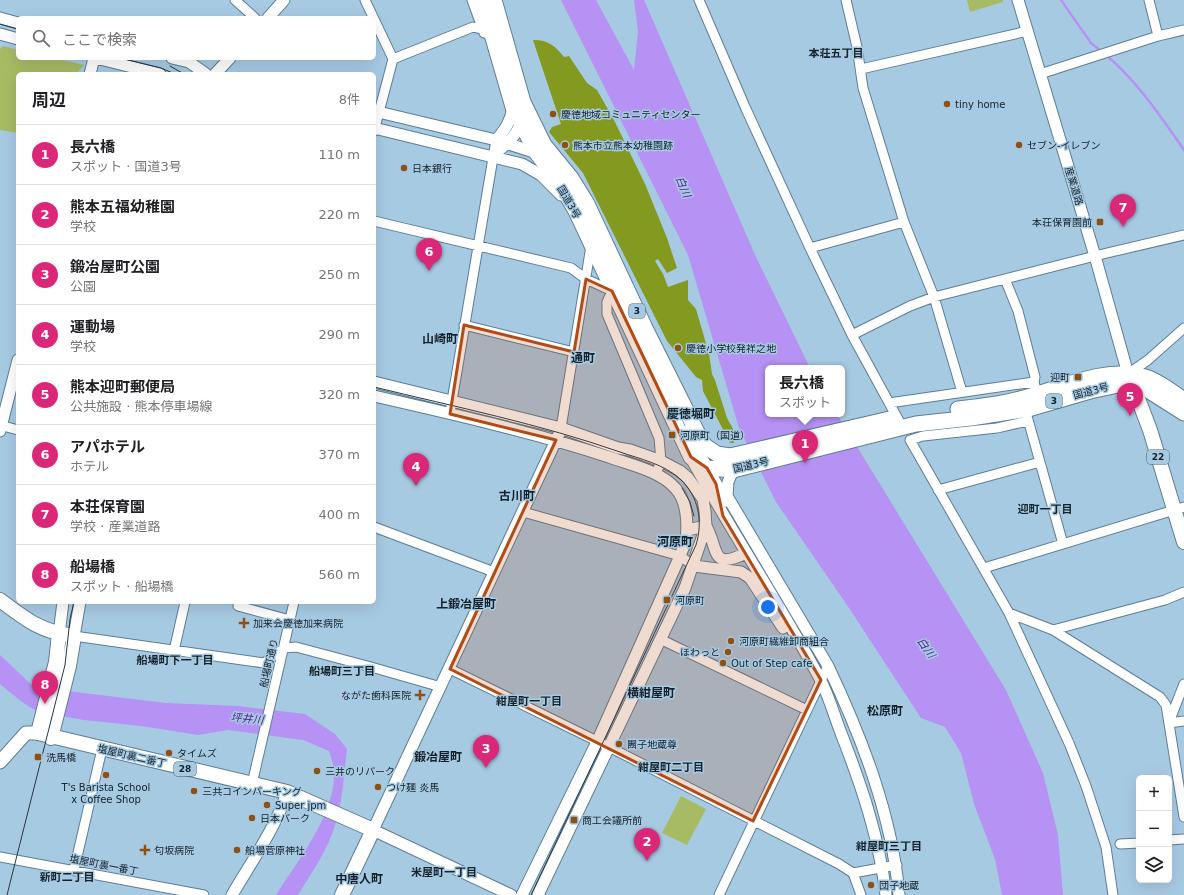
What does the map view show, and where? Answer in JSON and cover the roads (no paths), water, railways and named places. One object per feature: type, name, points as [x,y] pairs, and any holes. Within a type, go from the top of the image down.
[{"type":"highway","name":"国道3号","points":[[482,0],[486,27],[504,78],[518,104],[555,159],[571,178],[587,204],[676,391],[705,446],[716,454],[722,466],[900,422],[1027,415],[1111,386],[1146,377],[1184,400]]},
{"type":"highway","name":"国道3号","points":[[494,0],[518,104],[521,124],[536,152],[562,187],[576,211],[690,457]]},
{"type":"highway","name":"国道3号","points":[[900,422],[915,414],[970,408],[1023,399],[1035,388],[1114,374],[1142,386],[1184,413]]},
{"type":"highway","points":[[690,457],[722,466]]},
{"type":"main road","name":"22","points":[[1130,380],[1179,509],[1184,542]]},
{"type":"main road","points":[[0,600],[31,624],[59,634],[74,636],[63,664],[49,718],[51,738]]},
{"type":"main road","points":[[59,634],[63,664]]},
{"type":"main road","points":[[0,762],[26,733],[38,733],[49,718]]},
{"type":"main road","name":"塩屋町裏二番丁","points":[[38,733],[51,738],[287,792],[373,830]]},
{"type":"main road","points":[[342,895],[373,830]]},
{"type":"street","points":[[235,0],[253,16]]},
{"type":"street","points":[[270,16],[284,0]]},
{"type":"street","points":[[365,0],[373,16]]},
{"type":"street","points":[[393,59],[473,27],[486,27],[472,0]]},
{"type":"street","points":[[698,0],[810,248],[852,335],[938,490],[1009,613],[1069,743],[1086,786],[1106,847],[1113,895]]},
{"type":"street","points":[[846,0],[861,69],[863,88],[904,222],[934,297],[962,392]]},
{"type":"street","name":"産業道路","points":[[1018,0],[1095,256],[1130,380]]},
{"type":"street","points":[[1149,0],[1158,36]]},
{"type":"street","points":[[0,18],[16,22]]},
{"type":"street","points":[[376,23],[393,59],[376,112],[496,140],[555,159]]},
{"type":"street","points":[[1040,74],[1158,36],[1184,30]]},
{"type":"street","points":[[861,69],[1028,31]]},
{"type":"street","points":[[0,34],[16,38]]},
{"type":"street","points":[[91,72],[94,60]]},
{"type":"street","points":[[103,60],[152,72]]},
{"type":"street","points":[[180,60],[189,62],[203,72]]},
{"type":"street","points":[[217,72],[228,60]]},
{"type":"street","points":[[450,414],[492,156],[496,140],[505,129],[518,104]]},
{"type":"street","points":[[492,156],[508,144],[521,124]]},
{"type":"street","points":[[376,129],[492,156],[532,168],[541,175],[576,211]]},
{"type":"street","points":[[376,221],[571,268],[586,279],[612,291],[606,306],[612,326],[659,438],[660,461],[656,474]]},
{"type":"street","points":[[810,248],[904,222]]},
{"type":"street","points":[[852,335],[910,306],[934,297],[1095,256],[1184,236]]},
{"type":"street","points":[[511,895],[373,830],[450,669],[561,428],[591,245]]},
{"type":"street","points":[[889,403],[962,392],[1035,388],[1035,377],[1018,311],[1005,279]]},
{"type":"street","points":[[464,325],[574,352]]},
{"type":"street","points":[[1130,380],[1148,360],[1184,328]]},
{"type":"street","points":[[16,367],[0,427],[16,430]]},
{"type":"street","points":[[376,382],[561,428],[660,461],[688,478],[702,499],[706,526],[694,566],[538,895]]},
{"type":"street","points":[[676,391],[691,435],[722,466],[727,488],[727,496],[734,510],[828,666],[842,695],[878,789],[897,865],[900,895]]},
{"type":"street","points":[[376,396],[556,440],[656,474],[677,490],[685,511],[687,530],[686,541],[680,556],[597,742],[522,895]]},
{"type":"street","points":[[910,440],[923,436],[997,428],[1027,415],[1063,544]]},
{"type":"street","points":[[690,457],[722,516],[746,553],[821,680],[865,794],[883,866],[886,895]]},
{"type":"street","points":[[938,490],[1040,462]]},
{"type":"street","points":[[722,466],[724,498],[734,510]]},
{"type":"street","points":[[722,466],[717,497],[722,516]]},
{"type":"street","points":[[984,568],[1179,509]]},
{"type":"street","points":[[523,512],[680,556],[694,566],[741,572],[750,578],[788,637],[808,659]]},
{"type":"street","points":[[687,530],[706,526]]},
{"type":"street","points":[[706,526],[710,534],[714,550],[718,556],[724,560],[731,561],[746,553]]},
{"type":"street","points":[[376,528],[494,572]]},
{"type":"street","points":[[1053,630],[1165,600],[1184,592]]},
{"type":"street","points":[[59,634],[63,604]]},
{"type":"street","points":[[80,604],[74,636],[174,651],[264,662],[284,648],[303,649],[441,687]]},
{"type":"street","points":[[174,651],[185,604]]},
{"type":"street","points":[[238,604],[238,606],[290,620]]},
{"type":"street","name":"船場町通り","points":[[252,784],[294,604]]},
{"type":"street","points":[[1009,613],[1053,630],[1160,697],[1166,705],[1184,817]]},
{"type":"street","points":[[660,639],[807,710]]},
{"type":"street","points":[[719,895],[828,666]]},
{"type":"street","points":[[450,669],[609,747],[839,864],[853,873],[861,895]]},
{"type":"street","points":[[1169,724],[1184,684]]},
{"type":"street","points":[[1169,724],[1184,721]]},
{"type":"street","points":[[74,870],[102,749]]},
{"type":"street","points":[[232,895],[284,802],[287,792]]},
{"type":"street","points":[[1172,840],[1184,839]]},
{"type":"street","points":[[1120,844],[1136,843]]},
{"type":"street","name":"塩屋町裏一番丁","points":[[0,857],[204,895]]},
{"type":"street","points":[[853,873],[883,866],[897,865]]},
{"type":"water","name":"白川","points":[[561,0],[596,0],[634,70],[638,31],[634,0],[644,0],[756,257],[809,365],[765,365],[765,417],[839,417],[1006,690],[1043,773],[1058,835],[1063,895],[1002,895],[995,859],[974,804],[961,753],[945,727],[921,718],[847,605],[776,502],[739,428],[688,255]]},
{"type":"water","name":"坪井川","points":[[0,655],[34,687],[166,703],[238,706],[305,714],[335,734],[347,749],[342,795],[338,813],[333,832],[325,850],[298,895],[276,895],[314,836],[329,804],[333,788],[334,772],[329,751],[303,740],[228,730],[198,735],[141,726],[84,720],[38,712],[22,702],[0,684]]},
{"type":"waterway","points":[[1061,0],[1091,43],[1102,52]]},
{"type":"waterway","points":[[1106,55],[1138,88],[1184,150]]},
{"type":"tram line","points":[[0,24],[16,28]]},
{"type":"tram line","points":[[128,60],[161,68],[170,72]]},
{"type":"tram line","points":[[170,66],[180,72]]},
{"type":"tram line","points":[[376,387],[529,424],[644,460],[667,469],[680,479],[692,493],[698,510],[699,527],[696,545],[531,895]]},
{"type":"tram line","points":[[682,488],[690,502],[694,516]]},
{"type":"tram line","points":[[7,895],[65,665],[70,619],[74,604]]},
{"type":"place","name":"tiny home","points":[[947,104]]},
{"type":"place","name":"慶徳地域コミュニティセンター","points":[[553,114]]},
{"type":"place","name":"熊本市立熊本幼稚園跡","points":[[565,145]]},
{"type":"place","name":"セブン-イレブン","points":[[1019,145]]},
{"type":"place","name":"日本銀行","points":[[404,168]]},
{"type":"place","name":"本荘保育園前","points":[[1100,222]]},
{"type":"place","name":"本荘保育園","points":[[1123,227]]},
{"type":"place","name":"アパホテル","points":[[429,271]]},
{"type":"place","name":"慶徳小学校発祥之地","points":[[678,348]]},
{"type":"place","name":"迎町","points":[[1078,377]]},
{"type":"place","name":"熊本迎町郵便局","points":[[1130,416]]},
{"type":"place","name":"河原町（国道）","points":[[672,435]]},
{"type":"place","name":"長六橋","points":[[805,463]]},
{"type":"place","name":"運動場","points":[[416,486]]},
{"type":"place","name":"河原町","points":[[667,600]]},
{"type":"place","name":"加来会慶徳加来病院","points":[[244,623]]},
{"type":"place","name":"河原町繊維卸商組合","points":[[731,641]]},
{"type":"place","name":"ほわっと","points":[[728,652]]},
{"type":"place","name":"Out of Step cafe","points":[[723,663]]},
{"type":"place","name":"ながた歯科医院","points":[[420,695]]},
{"type":"place","name":"船場橋","points":[[45,704]]},
{"type":"place","name":"團子地蔵尊","points":[[619,744]]},
{"type":"place","name":"タイムズ","points":[[169,753]]},
{"type":"place","name":"洗馬橋","points":[[38,757]]},
{"type":"place","name":"鍛冶屋町公園","points":[[486,768]]},
{"type":"place","name":"三井のリパーク","points":[[317,771]]},
{"type":"place","name":"T's Barista School x Coffee Shop","points":[[106,775]]},
{"type":"place","name":"つけ麺 炎馬","points":[[378,787]]},
{"type":"place","name":"三共コインパーキング","points":[[194,791]]},
{"type":"place","name":"Super jpm","points":[[267,805]]},
{"type":"place","name":"日本パーク","points":[[252,818]]},
{"type":"place","name":"商工会議所前","points":[[574,820]]},
{"type":"place","name":"匂坂病院","points":[[145,850]]},
{"type":"place","name":"船場菅原神社","points":[[237,850]]},
{"type":"place","name":"熊本五福幼稚園","points":[[647,861]]},
{"type":"place","name":"団子地蔵","points":[[871,885]]},
{"type":"district","name":"本荘五丁目","points":[[836,53]]},
{"type":"district","name":"山崎町","points":[[440,339]]},
{"type":"district","name":"通町","points":[[583,358]]},
{"type":"district","name":"慶徳堀町","points":[[691,414]]},
{"type":"district","name":"古川町","points":[[517,496]]},
{"type":"district","name":"迎町一丁目","points":[[1045,509]]},
{"type":"district","name":"河原町","points":[[675,542]]},
{"type":"district","name":"上鍛冶屋町","points":[[466,604]]},
{"type":"district","name":"船場町下一丁目","points":[[175,660]]},
{"type":"district","name":"船場町三丁目","points":[[342,671]]},
{"type":"district","name":"横紺屋町","points":[[651,693]]},
{"type":"district","name":"紺屋町一丁目","points":[[529,701]]},
{"type":"district","name":"松原町","points":[[885,711]]},
{"type":"district","name":"鍛冶屋町","points":[[438,757]]},
{"type":"district","name":"紺屋町二丁目","points":[[671,767]]},
{"type":"district","name":"紺屋町三丁目","points":[[889,846]]},
{"type":"district","name":"米屋町一丁目","points":[[444,872]]},
{"type":"district","name":"新町二丁目","points":[[67,877]]},
{"type":"district","name":"中唐人町","points":[[359,879]]}]
